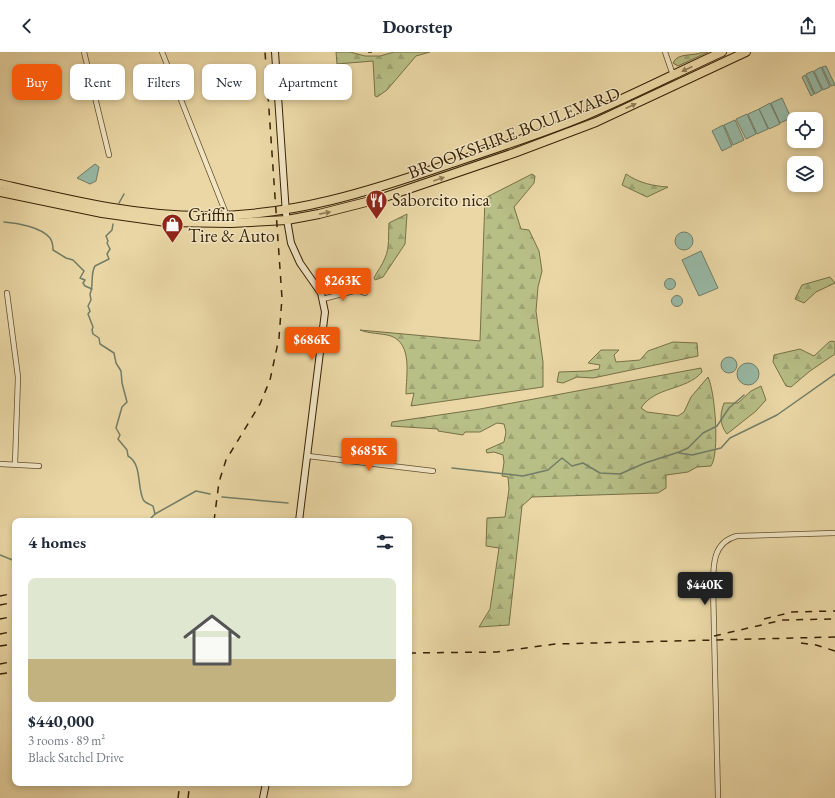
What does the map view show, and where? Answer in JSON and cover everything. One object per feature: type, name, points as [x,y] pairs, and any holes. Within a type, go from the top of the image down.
[{"type":"highway","name":"BROOKSHIRE BOULEVARD","points":[[0,184],[119,210],[165,215],[229,220],[286,210],[329,202],[367,192],[511,144],[592,112],[722,52]]},
{"type":"highway","name":"BROOKSHIRE BOULEVARD","points":[[0,192],[144,220],[189,223],[229,220],[287,220],[339,210],[382,198],[514,153],[596,122],[746,52]]},
{"type":"highway","points":[[592,112],[596,122]]},
{"type":"street","points":[[84,52],[109,155]]},
{"type":"street","points":[[162,52],[229,220]]},
{"type":"street","points":[[275,52],[287,220],[294,251],[323,299],[325,323],[299,518]]},
{"type":"street","points":[[664,52],[673,75]]},
{"type":"street","points":[[323,299],[357,290],[365,293]]},
{"type":"street","points":[[7,293],[18,377],[15,464]]},
{"type":"street","points":[[308,456],[433,471]]},
{"type":"street","points":[[0,464],[39,466]]},
{"type":"street","points":[[718,798],[713,593],[715,556],[724,543],[737,536],[835,534]]},
{"type":"street","points":[[263,798],[265,786]]},
{"type":"green space","points":[[336,52],[350,52],[365,56],[380,56],[394,52],[430,52],[416,56],[387,90],[377,97],[375,96],[373,61],[337,64]]},
{"type":"green space","points":[[708,52],[678,66],[673,63],[678,57]]},
{"type":"green space","points":[[532,174],[535,176],[534,183],[514,207],[521,229],[529,230],[539,251],[542,271],[538,287],[536,311],[543,362],[543,387],[411,406],[414,393],[406,394],[407,361],[403,346],[398,340],[391,336],[360,330],[480,341],[485,198]]},
{"type":"green space","points":[[626,174],[646,184],[668,187],[647,197],[622,185]]},
{"type":"green space","points":[[407,214],[405,244],[383,277],[375,280],[374,278],[387,254],[389,223]]},
{"type":"green space","points":[[830,277],[835,283],[816,292],[804,303],[795,299],[802,285]]},
{"type":"green space","points":[[832,341],[835,342],[835,354],[810,371],[791,387],[786,386],[773,362],[774,355],[800,349],[814,356]]},
{"type":"green space","points":[[673,342],[697,343],[698,356],[593,378],[577,377],[563,383],[557,382],[559,372],[599,369],[600,365],[588,363],[601,350],[619,350],[614,355],[616,362],[640,360],[648,351]]},
{"type":"green space","points":[[701,368],[702,372],[688,383],[654,396],[641,408],[647,412],[678,416],[684,412],[691,397],[708,377],[713,395],[716,422],[714,459],[711,466],[697,467],[688,472],[666,475],[666,488],[658,493],[532,497],[522,506],[509,625],[479,627],[490,609],[499,548],[486,546],[487,518],[505,517],[509,489],[508,477],[502,476],[504,462],[503,455],[494,452],[487,453],[486,450],[504,442],[506,432],[504,424],[497,423],[480,432],[465,432],[463,435],[438,431],[438,429],[391,426],[392,422],[480,409]]},
{"type":"green space","points":[[761,386],[766,400],[756,411],[727,434],[721,423],[724,403],[738,403],[751,391]]},
{"type":"shaded area","points":[[826,66],[835,85],[831,86],[822,67]]},
{"type":"shaded area","points":[[821,67],[830,87],[823,90],[814,71]]},
{"type":"shaded area","points":[[813,71],[822,90],[815,94],[806,74]]},
{"type":"shaded area","points":[[805,75],[814,94],[811,96],[802,77]]},
{"type":"shaded area","points":[[782,98],[788,112],[787,112],[787,120],[780,123],[771,103]]},
{"type":"shaded area","points":[[770,103],[780,124],[769,129],[759,109]]},
{"type":"shaded area","points":[[759,109],[768,129],[757,134],[748,114]]},
{"type":"shaded area","points":[[747,114],[756,134],[746,139],[736,119]]},
{"type":"shaded area","points":[[735,120],[744,140],[733,145],[724,125]]},
{"type":"shaded area","points":[[723,125],[732,146],[722,151],[712,131]]},
{"type":"shaded area","points":[[95,164],[99,167],[96,181],[90,184],[77,178]]},
{"type":"shaded area","points":[[684,232],[690,235],[693,241],[690,247],[684,250],[678,247],[675,241],[678,235]]},
{"type":"shaded area","points":[[701,251],[718,288],[699,296],[682,260]]},
{"type":"shaded area","points":[[670,278],[674,280],[676,284],[674,288],[670,290],[666,288],[664,284],[666,280]]},
{"type":"shaded area","points":[[677,295],[681,297],[683,301],[681,305],[677,307],[673,305],[671,301],[673,297]]},
{"type":"shaded area","points":[[729,357],[735,359],[737,365],[735,371],[729,373],[723,371],[721,365],[723,359]]},
{"type":"shaded area","points":[[748,363],[756,366],[759,374],[756,382],[748,385],[740,382],[737,374],[740,366]]},
{"type":"waterway","points":[[119,203],[124,194]]},
{"type":"waterway","points":[[4,222],[28,226],[46,234],[50,238],[53,245],[53,250],[66,258],[73,260],[84,271],[80,278],[85,280],[83,283],[85,286],[92,289]]},
{"type":"waterway","points":[[113,224],[112,230],[106,236],[110,249],[107,254],[109,259],[95,266],[92,276],[92,287],[90,294],[91,300],[88,306],[90,311],[88,314],[93,327],[93,334],[99,338],[100,344],[114,353],[116,363],[121,371],[122,383],[127,402],[122,407],[116,428],[120,435],[118,439],[127,450],[128,456],[135,464],[141,494],[143,499],[153,506],[155,514]]},
{"type":"waterway","points":[[679,453],[692,455],[721,448],[730,438],[777,415],[835,374]]},
{"type":"waterway","points":[[452,468],[523,476],[548,470],[562,458],[572,466],[583,463],[600,473],[620,474],[645,463],[688,448],[703,433],[717,426],[729,408],[744,395]]},
{"type":"waterway","points":[[151,518],[155,514],[196,491],[210,494]]},
{"type":"waterway","points":[[222,497],[288,503]]},
{"type":"waterway","points":[[0,555],[12,560]]},
{"type":"railway","points":[[214,518],[219,482],[226,460],[260,404],[270,380],[279,338],[282,298],[265,52]]},
{"type":"railway","points":[[0,596],[12,594]]},
{"type":"railway","points":[[0,605],[12,603]]},
{"type":"railway","points":[[764,619],[792,612],[835,611]]},
{"type":"railway","points":[[0,619],[12,617]]},
{"type":"railway","points":[[714,636],[783,620],[835,619]]},
{"type":"railway","points":[[0,634],[12,632]]},
{"type":"railway","points":[[412,653],[497,652],[555,644],[835,637]]},
{"type":"railway","points":[[801,643],[816,645],[835,651]]},
{"type":"railway","points":[[0,646],[12,644]]},
{"type":"railway","points":[[0,664],[12,662]]},
{"type":"railway","points":[[0,674],[12,672]]},
{"type":"railway","points":[[178,798],[180,786]]},
{"type":"railway","points":[[188,798],[190,786]]},
{"type":"place","name":"Saborcito nica","points":[[376,220]]},
{"type":"place","name":"Griffin Tire & Auto","points":[[172,244]]}]
